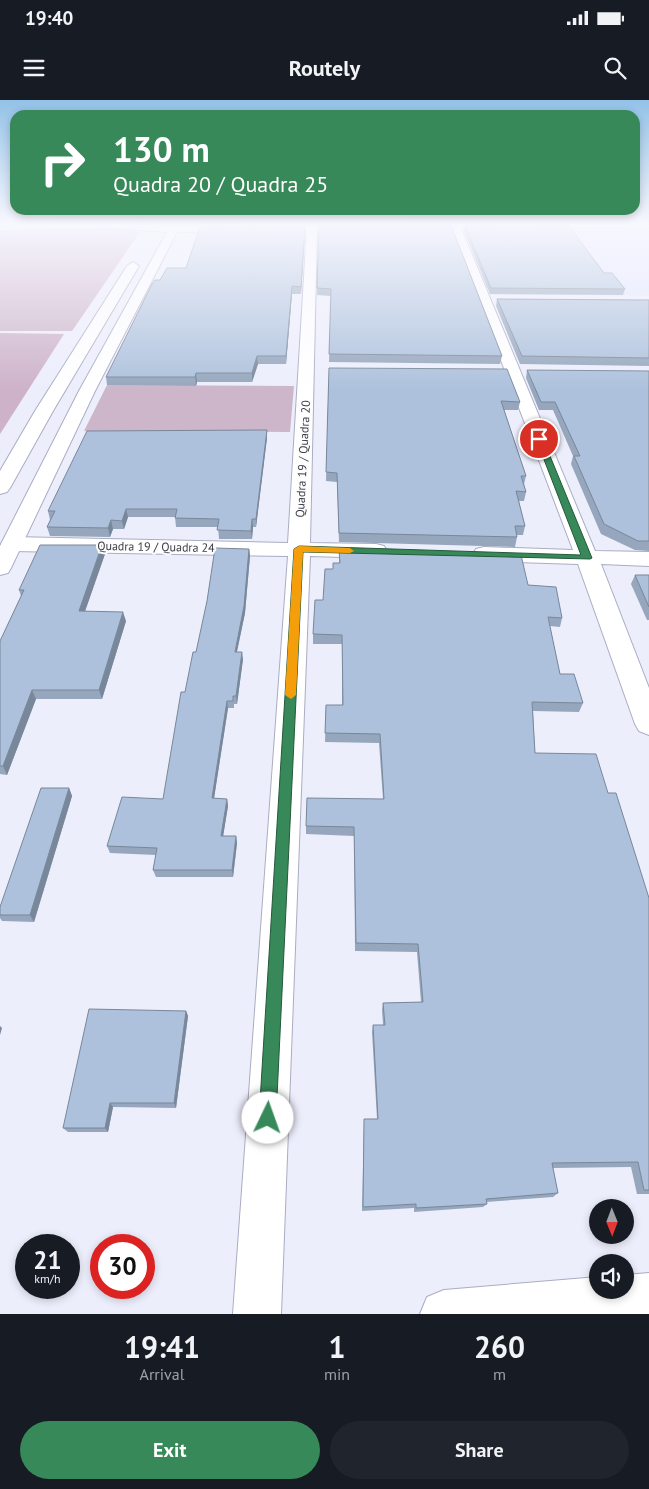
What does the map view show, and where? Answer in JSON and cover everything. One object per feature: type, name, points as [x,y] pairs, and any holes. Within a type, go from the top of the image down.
[{"type":"street","points":[[0,488],[44,411],[126,278]]},
{"type":"street","points":[[0,568],[87,391],[147,278]]},
{"type":"street","name":"Quadra 19 / Quadra 20","points":[[257,1314],[299,549],[312,369],[312,278]]},
{"type":"street","points":[[476,278],[483,300],[587,558],[649,724]]},
{"type":"street","points":[[119,290],[128,293],[140,290]]},
{"type":"street","points":[[483,300],[503,300]]},
{"type":"street","points":[[492,371],[532,371]]},
{"type":"street","points":[[57,392],[69,395],[87,391]]},
{"type":"street","points":[[44,411],[63,406],[77,412]]},
{"type":"street","name":"Quadra 19 / Quadra 24","points":[[12,544],[398,552]]},
{"type":"street","points":[[468,554],[649,559]]},
{"type":"street","points":[[444,1314],[649,1297]]},
{"type":"shaded area","points":[[0,278],[109,278],[72,331],[0,331]]},
{"type":"shaded area","points":[[491,278],[649,278],[649,296],[509,294],[494,290]]},
{"type":"shaded area","points":[[0,333],[64,334],[0,434]]},
{"type":"shaded area","points":[[107,385],[294,386],[290,432],[84,431]]},
{"type":"building","points":[[161,278],[302,278],[301,287],[292,286],[286,356],[257,356],[252,373],[196,373],[195,377],[106,377],[152,284],[155,280],[160,280]]},
{"type":"building","points":[[317,278],[471,278],[502,356],[329,354],[331,289],[317,288]]},
{"type":"building","points":[[487,278],[616,278],[625,289],[491,288]]},
{"type":"building","points":[[497,299],[649,300],[649,358],[522,356]]},
{"type":"building","points":[[329,368],[507,369],[520,402],[501,401],[526,476],[521,476],[526,492],[516,491],[525,526],[515,526],[517,537],[339,533],[337,473],[326,472]]},
{"type":"building","points":[[527,370],[649,371],[649,541],[638,541],[604,524],[574,456],[580,456],[555,402],[541,402]]},
{"type":"building","points":[[267,430],[256,519],[252,519],[251,531],[217,530],[219,519],[175,518],[177,509],[126,509],[122,521],[111,520],[108,528],[47,527],[55,511],[48,511],[87,431]]},
{"type":"building","points":[[40,545],[102,545],[79,611],[123,612],[99,690],[32,690],[3,766],[0,766],[0,641],[24,590],[19,590]]},
{"type":"building","points":[[215,548],[249,549],[244,606],[235,652],[242,652],[236,696],[233,696],[233,701],[227,701],[212,798],[227,799],[221,836],[236,836],[232,870],[153,870],[157,848],[107,846],[122,797],[163,799],[181,692],[185,692],[193,652],[196,652],[207,601]]},
{"type":"building","points":[[339,550],[521,555],[528,585],[556,587],[562,618],[548,617],[560,674],[574,674],[583,703],[532,702],[535,753],[596,754],[608,793],[616,793],[649,898],[649,1190],[644,1190],[638,1162],[552,1163],[558,1193],[486,1199],[487,1204],[416,1208],[416,1204],[363,1207],[364,1119],[378,1119],[373,1025],[385,1025],[383,1003],[423,1002],[418,944],[356,943],[354,827],[306,826],[307,798],[384,799],[380,734],[325,733],[326,705],[343,705],[342,635],[313,634],[315,600],[323,600],[325,569],[333,569],[333,563],[340,563]]},
{"type":"building","points":[[635,575],[649,575],[649,607]]},
{"type":"building","points":[[41,788],[69,788],[30,915],[0,915],[0,907]]},
{"type":"building","points":[[89,1009],[186,1011],[174,1103],[110,1103],[105,1128],[63,1128]]},
{"type":"slow traffic","points":[[291,695],[299,549],[350,551]]},
{"type":"route","points":[[268,1118],[299,549],[587,558],[539,439]]}]
